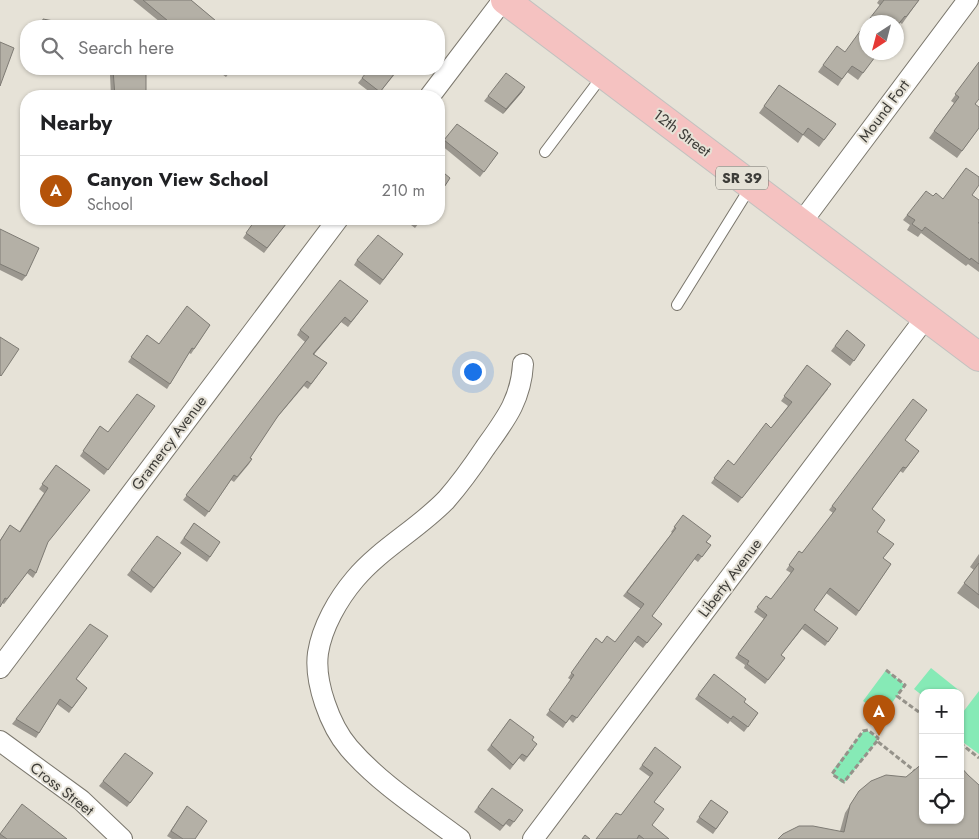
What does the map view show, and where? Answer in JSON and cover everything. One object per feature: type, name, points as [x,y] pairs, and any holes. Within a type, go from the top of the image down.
[{"type":"main road","name":"12th Street","points":[[504,0],[979,357]]},
{"type":"street","points":[[435,90],[504,0]]},
{"type":"street","name":"Mound Fort","points":[[801,223],[968,0]]},
{"type":"street","name":"Gramercy Avenue","points":[[0,668],[333,225]]},
{"type":"street","name":"Liberty Avenue","points":[[533,839],[926,317]]},
{"type":"street","points":[[460,839],[365,765],[348,746],[332,720],[322,695],[318,654],[337,603],[356,578],[446,500],[497,431],[516,400],[522,382],[523,364]]},
{"type":"street","name":"Cross Street","points":[[0,741],[81,800],[122,839]]},
{"type":"lane","points":[[545,152],[603,74]]},
{"type":"lane","points":[[678,305],[751,185]]},
{"type":"path","points":[[886,670],[905,685],[897,696],[919,712]]},
{"type":"path","points":[[877,741],[844,782],[832,774],[863,731],[868,730],[878,738],[877,741],[916,772],[919,769]]},
{"type":"path","points":[[964,746],[979,758]]},
{"type":"green space","points":[[931,668],[957,689],[919,689],[919,693],[914,689]]},
{"type":"green space","points":[[886,670],[905,685],[883,715],[863,701]]},
{"type":"green space","points":[[979,691],[979,754],[964,743],[964,711]]},
{"type":"green space","points":[[865,729],[876,737],[877,741],[846,781],[842,783],[833,775],[832,771]]},
{"type":"building","points":[[143,0],[191,0],[215,20],[167,20]]},
{"type":"building","points":[[884,0],[919,0],[906,17],[904,17],[904,15],[872,15]]},
{"type":"building","points":[[859,33],[859,60],[873,60],[863,73],[852,66],[842,79],[823,65],[837,46],[845,52]]},
{"type":"building","points":[[0,42],[14,48],[0,86]]},
{"type":"building","points":[[979,62],[979,99],[975,104],[979,107],[979,128],[962,151],[934,131],[959,97],[955,94]]},
{"type":"building","points":[[506,73],[525,87],[506,109],[488,96]]},
{"type":"building","points":[[113,75],[146,75],[146,90],[115,90]]},
{"type":"building","points":[[364,75],[393,75],[382,90],[377,90],[362,78]]},
{"type":"building","points":[[779,85],[836,124],[824,140],[808,128],[803,135],[764,106]]},
{"type":"building","points":[[457,124],[498,153],[484,172],[445,141]]},
{"type":"building","points":[[966,168],[979,177],[979,185],[972,195],[979,200],[979,264],[971,258],[970,260],[925,227],[922,231],[912,224],[915,220],[907,215],[926,191],[933,196],[936,193],[943,199]]},
{"type":"building","points":[[445,174],[450,178],[445,186]]},
{"type":"building","points":[[252,225],[285,225],[267,248],[246,233]]},
{"type":"building","points":[[0,229],[39,248],[26,276],[0,264]]},
{"type":"building","points":[[378,235],[403,254],[383,280],[357,260]]},
{"type":"building","points":[[340,280],[368,301],[351,322],[345,317],[313,354],[327,363],[311,384],[307,381],[278,416],[250,458],[252,459],[237,477],[234,475],[209,512],[186,495],[309,337],[300,330]]},
{"type":"building","points":[[187,306],[210,325],[194,349],[192,348],[170,384],[131,357],[147,335],[159,344]]},
{"type":"building","points":[[847,330],[865,345],[854,361],[835,346]]},
{"type":"building","points":[[0,337],[19,349],[1,376],[0,375]]},
{"type":"building","points":[[807,365],[831,384],[742,498],[714,478],[728,460],[734,465],[766,423],[771,428],[792,402],[784,396]]},
{"type":"building","points":[[137,394],[155,406],[108,470],[83,451],[100,426],[108,432]]},
{"type":"building","points":[[913,399],[927,410],[905,440],[919,451],[906,468],[903,467],[872,509],[885,520],[877,532],[894,544],[883,558],[891,564],[859,611],[830,588],[814,610],[838,628],[828,642],[805,624],[781,655],[785,658],[768,680],[747,664],[749,661],[738,654],[767,615],[757,607],[766,596],[771,599],[794,569],[789,565],[799,551],[802,553],[836,509],[832,506]]},
{"type":"building","points":[[56,465],[90,490],[48,542],[36,573],[30,569],[7,599],[5,598],[0,607],[0,541],[10,525],[20,532],[48,488],[42,484]]},
{"type":"building","points":[[683,515],[711,536],[706,542],[711,545],[702,557],[698,554],[652,616],[662,624],[647,643],[638,636],[577,718],[572,715],[566,723],[549,710],[574,675],[571,673],[596,638],[602,643],[607,636],[615,642],[644,604],[627,592],[676,528],[674,527]]},
{"type":"building","points":[[194,523],[220,542],[210,557],[184,538]]},
{"type":"building","points":[[157,536],[181,553],[154,588],[131,570]]},
{"type":"building","points":[[979,563],[979,595],[964,583]]},
{"type":"building","points":[[90,624],[108,636],[76,679],[87,688],[72,708],[60,699],[39,733],[16,719]]},
{"type":"building","points":[[714,674],[746,699],[744,702],[758,713],[748,727],[733,716],[731,719],[698,695]]},
{"type":"building","points":[[510,719],[534,737],[532,740],[537,744],[527,757],[522,754],[513,765],[491,745]]},
{"type":"building","points":[[655,747],[681,767],[654,802],[664,809],[652,825],[669,839],[644,839],[639,835],[637,839],[596,839],[616,813],[621,815],[653,773],[642,765]]},
{"type":"building","points":[[125,753],[153,773],[130,803],[103,781]]},
{"type":"building","points":[[919,766],[919,824],[964,824],[964,770],[979,785],[979,839],[778,839],[783,834],[799,826],[813,826],[844,832],[850,805],[859,791],[871,781],[886,775],[906,777]]},
{"type":"building","points":[[492,788],[523,810],[514,822],[509,819],[503,826],[478,807]]},
{"type":"building","points":[[711,800],[728,812],[716,829],[699,817]]},
{"type":"building","points":[[22,804],[67,839],[7,839],[0,834]]},
{"type":"building","points":[[187,806],[207,821],[195,839],[183,839],[171,831]]},
{"type":"building","points":[[585,835],[590,839],[582,839]]},
{"type":"place","name":"Canyon View School","points":[[879,736]]}]
